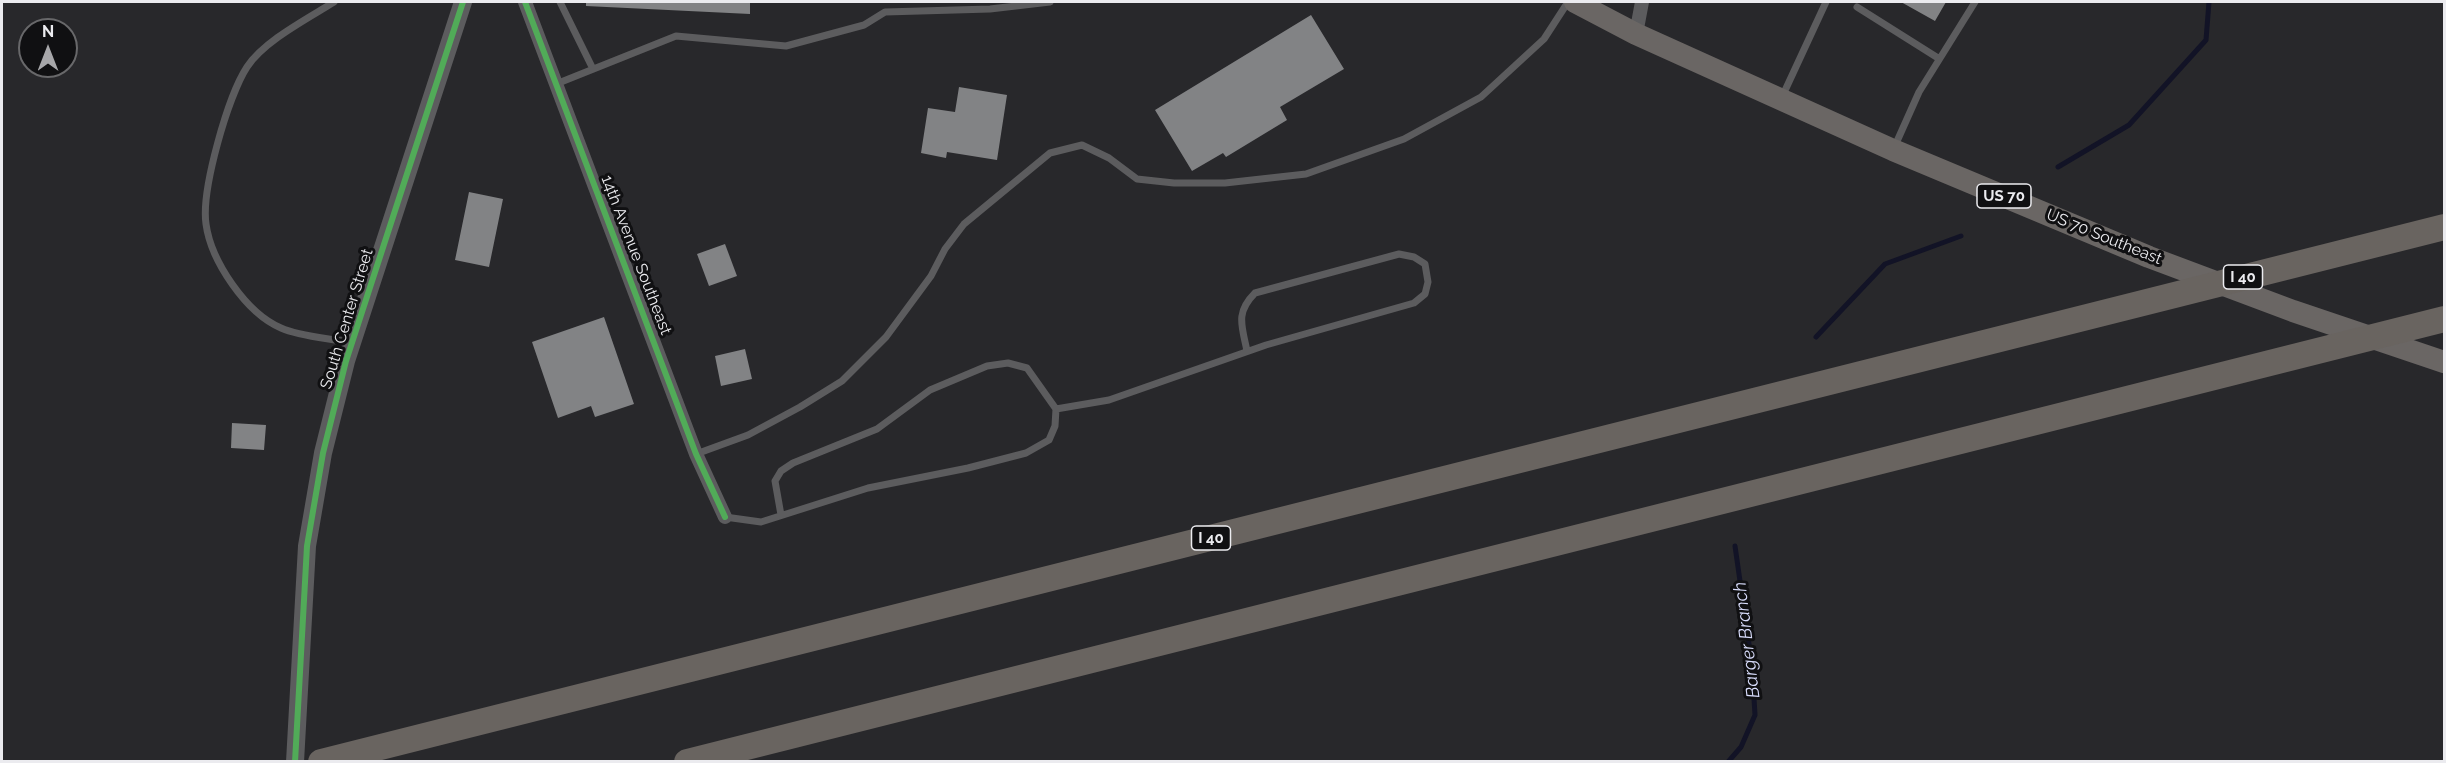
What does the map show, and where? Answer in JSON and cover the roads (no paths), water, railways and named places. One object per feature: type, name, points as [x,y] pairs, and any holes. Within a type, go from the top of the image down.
[{"type":"highway","name":"I 40","points":[[321,762],[2445,227]]},
{"type":"highway","points":[[687,762],[2445,319]]},
{"type":"main road","name":"US 70 Southeast","points":[[1575,2],[1636,34],[1781,101],[2149,257],[2294,311],[2445,362]]},
{"type":"street","name":"South Center Street","points":[[295,762],[307,546],[323,453],[352,343],[463,2]]},
{"type":"street","name":"14th Avenue Southeast","points":[[525,2],[696,454],[725,518]]},
{"type":"street","points":[[1636,34],[1642,2]]},
{"type":"lane","points":[[334,2],[276,40],[248,66],[231,97],[206,204],[206,225],[225,276],[261,315],[281,328],[352,343]]},
{"type":"lane","points":[[560,2],[593,69]]},
{"type":"lane","points":[[885,12],[887,2]]},
{"type":"lane","points":[[556,84],[676,36],[786,46],[864,25],[885,12],[990,9],[1047,2]]},
{"type":"lane","points":[[696,454],[748,435],[842,381],[886,337],[931,276],[945,249],[964,224],[1050,153],[1082,145],[1109,158],[1137,179],[1174,183],[1225,183],[1306,174],[1404,139],[1481,97],[1544,39],[1568,2]]},
{"type":"lane","points":[[1781,101],[1826,2]]},
{"type":"lane","points":[[1893,150],[1938,58],[1975,2]]},
{"type":"lane","points":[[1857,7],[1938,58]]},
{"type":"lane","points":[[1056,409],[1109,399],[1143,389],[1246,351],[1414,303],[1425,294],[1428,282],[1425,264],[1414,257],[1400,254],[1255,293],[1243,304],[1240,318],[1246,351]]},
{"type":"lane","points":[[725,518],[761,522],[868,488],[1026,453],[1049,440],[1055,426],[1056,409],[1027,368],[1008,363],[987,366],[930,390],[877,429],[793,463],[781,471],[775,481],[781,515]]},
{"type":"waterway","name":"Barger Branch","points":[[2058,167],[2129,125],[2206,40],[2209,2]]},
{"type":"waterway","name":"Barger Branch","points":[[1816,337],[1885,264],[1961,236]]},
{"type":"waterway","name":"Barger Branch","points":[[1728,762],[1741,747],[1755,715],[1752,665],[1735,546]]}]
